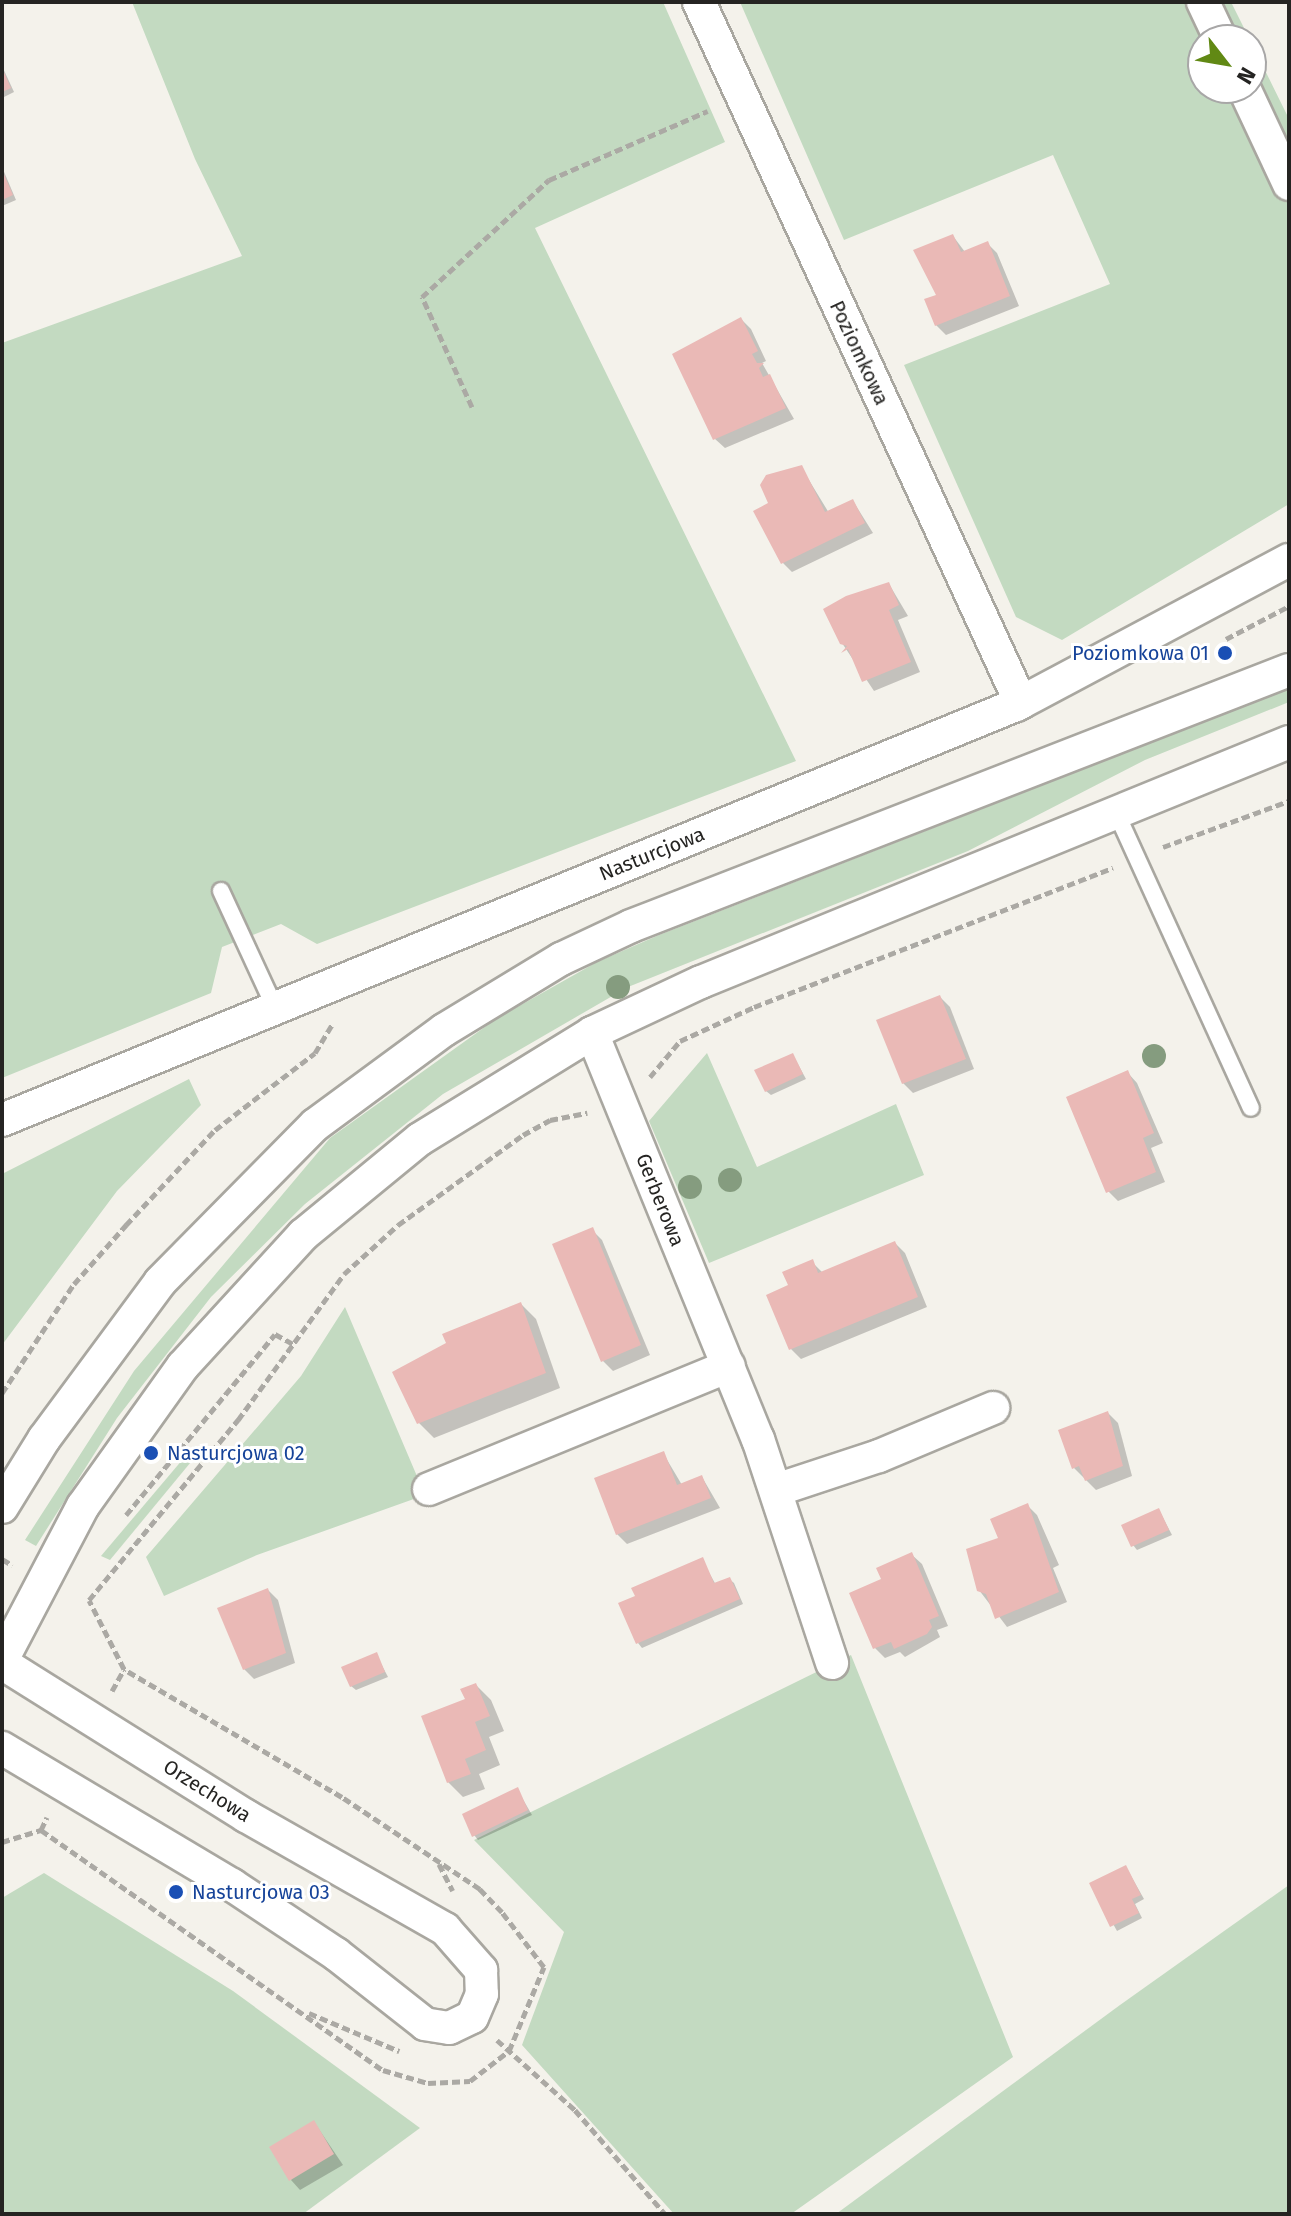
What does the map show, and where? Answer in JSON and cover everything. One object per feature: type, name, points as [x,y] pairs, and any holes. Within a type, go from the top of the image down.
[{"type":"street","name":"Poziomkowa","points":[[699,2],[1021,703]]},
{"type":"street","points":[[1203,2],[1213,24]]},
{"type":"street","points":[[1252,104],[1289,184]]},
{"type":"street","name":"Nasturcjowa","points":[[2,1120],[1021,703],[1289,560]]},
{"type":"street","points":[[2,1507],[44,1439],[160,1282],[315,1125],[444,1030],[561,959],[631,926],[1289,670]]},
{"type":"street","points":[[2,1661],[83,1506],[223,1318],[303,1235],[389,1163],[502,1084],[592,1033],[701,982],[1289,742]]},
{"type":"street","name":"Gerberowa","points":[[592,1033],[729,1366],[776,1490],[832,1663]]},
{"type":"street","points":[[429,1489],[729,1366]]},
{"type":"street","points":[[776,1490],[879,1456],[993,1408]]},
{"type":"street","name":"Orzechowa","points":[[2,1661],[246,1816],[463,1943],[481,1970],[482,1994],[472,2017],[449,2028],[425,2024],[336,1954],[232,1885],[2,1748]]},
{"type":"lane","points":[[1116,812],[1251,1108]]},
{"type":"lane","points":[[221,891],[275,1008]]},
{"type":"path","points":[[472,407],[422,297],[549,180],[742,97]]},
{"type":"path","points":[[480,1889],[342,1797],[124,1669],[89,1600],[238,1420],[344,1274],[398,1225],[523,1135],[550,1120],[620,1100],[644,1085],[680,1041],[754,1007],[1289,801]]},
{"type":"path","points":[[2,1393],[74,1284],[126,1225],[215,1130],[328,1037],[332,1023],[322,989]]},
{"type":"path","points":[[124,1517],[275,1334],[293,1344]]},
{"type":"path","points":[[41,1830],[383,2070]]},
{"type":"path","points":[[521,2061],[575,2110],[665,2214]]},
{"type":"green space","points":[[132,2],[663,2],[725,142],[535,228],[796,761],[317,944],[281,924],[222,947],[211,993],[2,1078],[2,343],[242,256],[195,159]]},
{"type":"green space","points":[[740,2],[1231,2],[1242,24],[1187,24],[1187,104],[1267,104],[1267,74],[1289,119],[1289,504],[1062,640],[1016,617],[904,365],[1110,284],[1053,155],[844,240]]},
{"type":"green space","points":[[1289,689],[1289,702],[1145,760],[968,851],[628,987],[443,1094],[305,1204],[211,1297],[117,1418],[36,1546],[25,1540],[134,1371],[330,1138],[496,1019],[597,962],[659,935]]},
{"type":"green space","points":[[707,1053],[757,1167],[896,1104],[924,1175],[709,1263],[649,1121]]},
{"type":"green space","points":[[189,1079],[201,1105],[117,1191],[2,1345],[2,1174]]},
{"type":"green space","points":[[345,1307],[425,1495],[257,1555],[164,1596],[146,1557],[301,1376]]},
{"type":"green space","points":[[194,1446],[200,1451],[110,1560],[101,1556]]},
{"type":"green space","points":[[851,1655],[1013,2057],[791,2214],[674,2214],[522,2045],[564,1932],[474,1840]]},
{"type":"green space","points":[[44,1873],[233,1991],[420,2128],[303,2214],[2,2214],[2,1898]]},
{"type":"green space","points":[[1289,1885],[1289,2214],[836,2214],[1120,2005]]},
{"type":"building","points":[[2,68],[11,88],[2,92]]},
{"type":"building","points":[[2,170],[13,195],[2,200]]},
{"type":"building","points":[[953,234],[961,252],[988,241],[1010,296],[935,326],[924,299],[936,295],[913,250]]},
{"type":"building","points":[[741,317],[758,351],[752,354],[757,363],[764,363],[759,368],[763,377],[770,374],[786,408],[713,440],[672,354]]},
{"type":"building","points":[[802,465],[825,512],[853,499],[865,523],[781,564],[753,511],[768,503],[760,485],[766,475]]},
{"type":"building","points":[[889,582],[899,605],[889,610],[911,662],[862,682],[848,649],[841,653],[847,646],[840,644],[823,609],[846,596]]},
{"type":"building","points":[[940,995],[966,1059],[902,1084],[876,1020]]},
{"type":"building","points":[[793,1053],[803,1074],[765,1092],[754,1070]]},
{"type":"building","points":[[1128,1070],[1154,1133],[1143,1138],[1156,1172],[1106,1193],[1066,1097]]},
{"type":"building","points":[[593,1227],[641,1345],[601,1362],[552,1244]]},
{"type":"building","points":[[895,1241],[918,1297],[789,1350],[766,1295],[788,1285],[782,1272],[813,1259],[818,1273]]},
{"type":"building","points":[[521,1302],[546,1373],[417,1424],[392,1372],[446,1343],[442,1334]]},
{"type":"building","points":[[1108,1411],[1123,1466],[1085,1481],[1079,1466],[1072,1469],[1058,1430]]},
{"type":"building","points":[[664,1451],[677,1485],[702,1475],[711,1498],[616,1535],[594,1478]]},
{"type":"building","points":[[1028,1503],[1059,1592],[995,1619],[986,1594],[977,1591],[966,1549],[998,1538],[990,1519]]},
{"type":"building","points":[[1159,1508],[1169,1530],[1131,1547],[1121,1525]]},
{"type":"building","points":[[912,1552],[939,1616],[929,1620],[932,1627],[927,1634],[894,1649],[891,1642],[873,1649],[849,1593],[881,1579],[876,1568]]},
{"type":"building","points":[[703,1557],[714,1583],[730,1577],[740,1599],[636,1644],[618,1603],[635,1596],[631,1588]]},
{"type":"building","points":[[268,1588],[286,1653],[243,1670],[217,1608]]},
{"type":"building","points":[[377,1652],[385,1672],[350,1687],[341,1667]]},
{"type":"building","points":[[476,1683],[490,1716],[475,1722],[486,1750],[465,1759],[471,1774],[447,1783],[421,1716],[465,1699],[460,1689]]},
{"type":"building","points":[[518,1787],[528,1810],[472,1837],[462,1814]]},
{"type":"building","points":[[1126,1865],[1141,1895],[1132,1899],[1139,1913],[1110,1927],[1089,1883]]},
{"type":"building","points":[[314,2120],[334,2154],[289,2181],[269,2147]]},
{"type":"place","name":"Poziomkowa 01","points":[[1225,653]]},
{"type":"place","name":"Nasturcjowa 02","points":[[151,1453]]},
{"type":"place","name":"Nasturcjowa 03","points":[[176,1892]]}]
